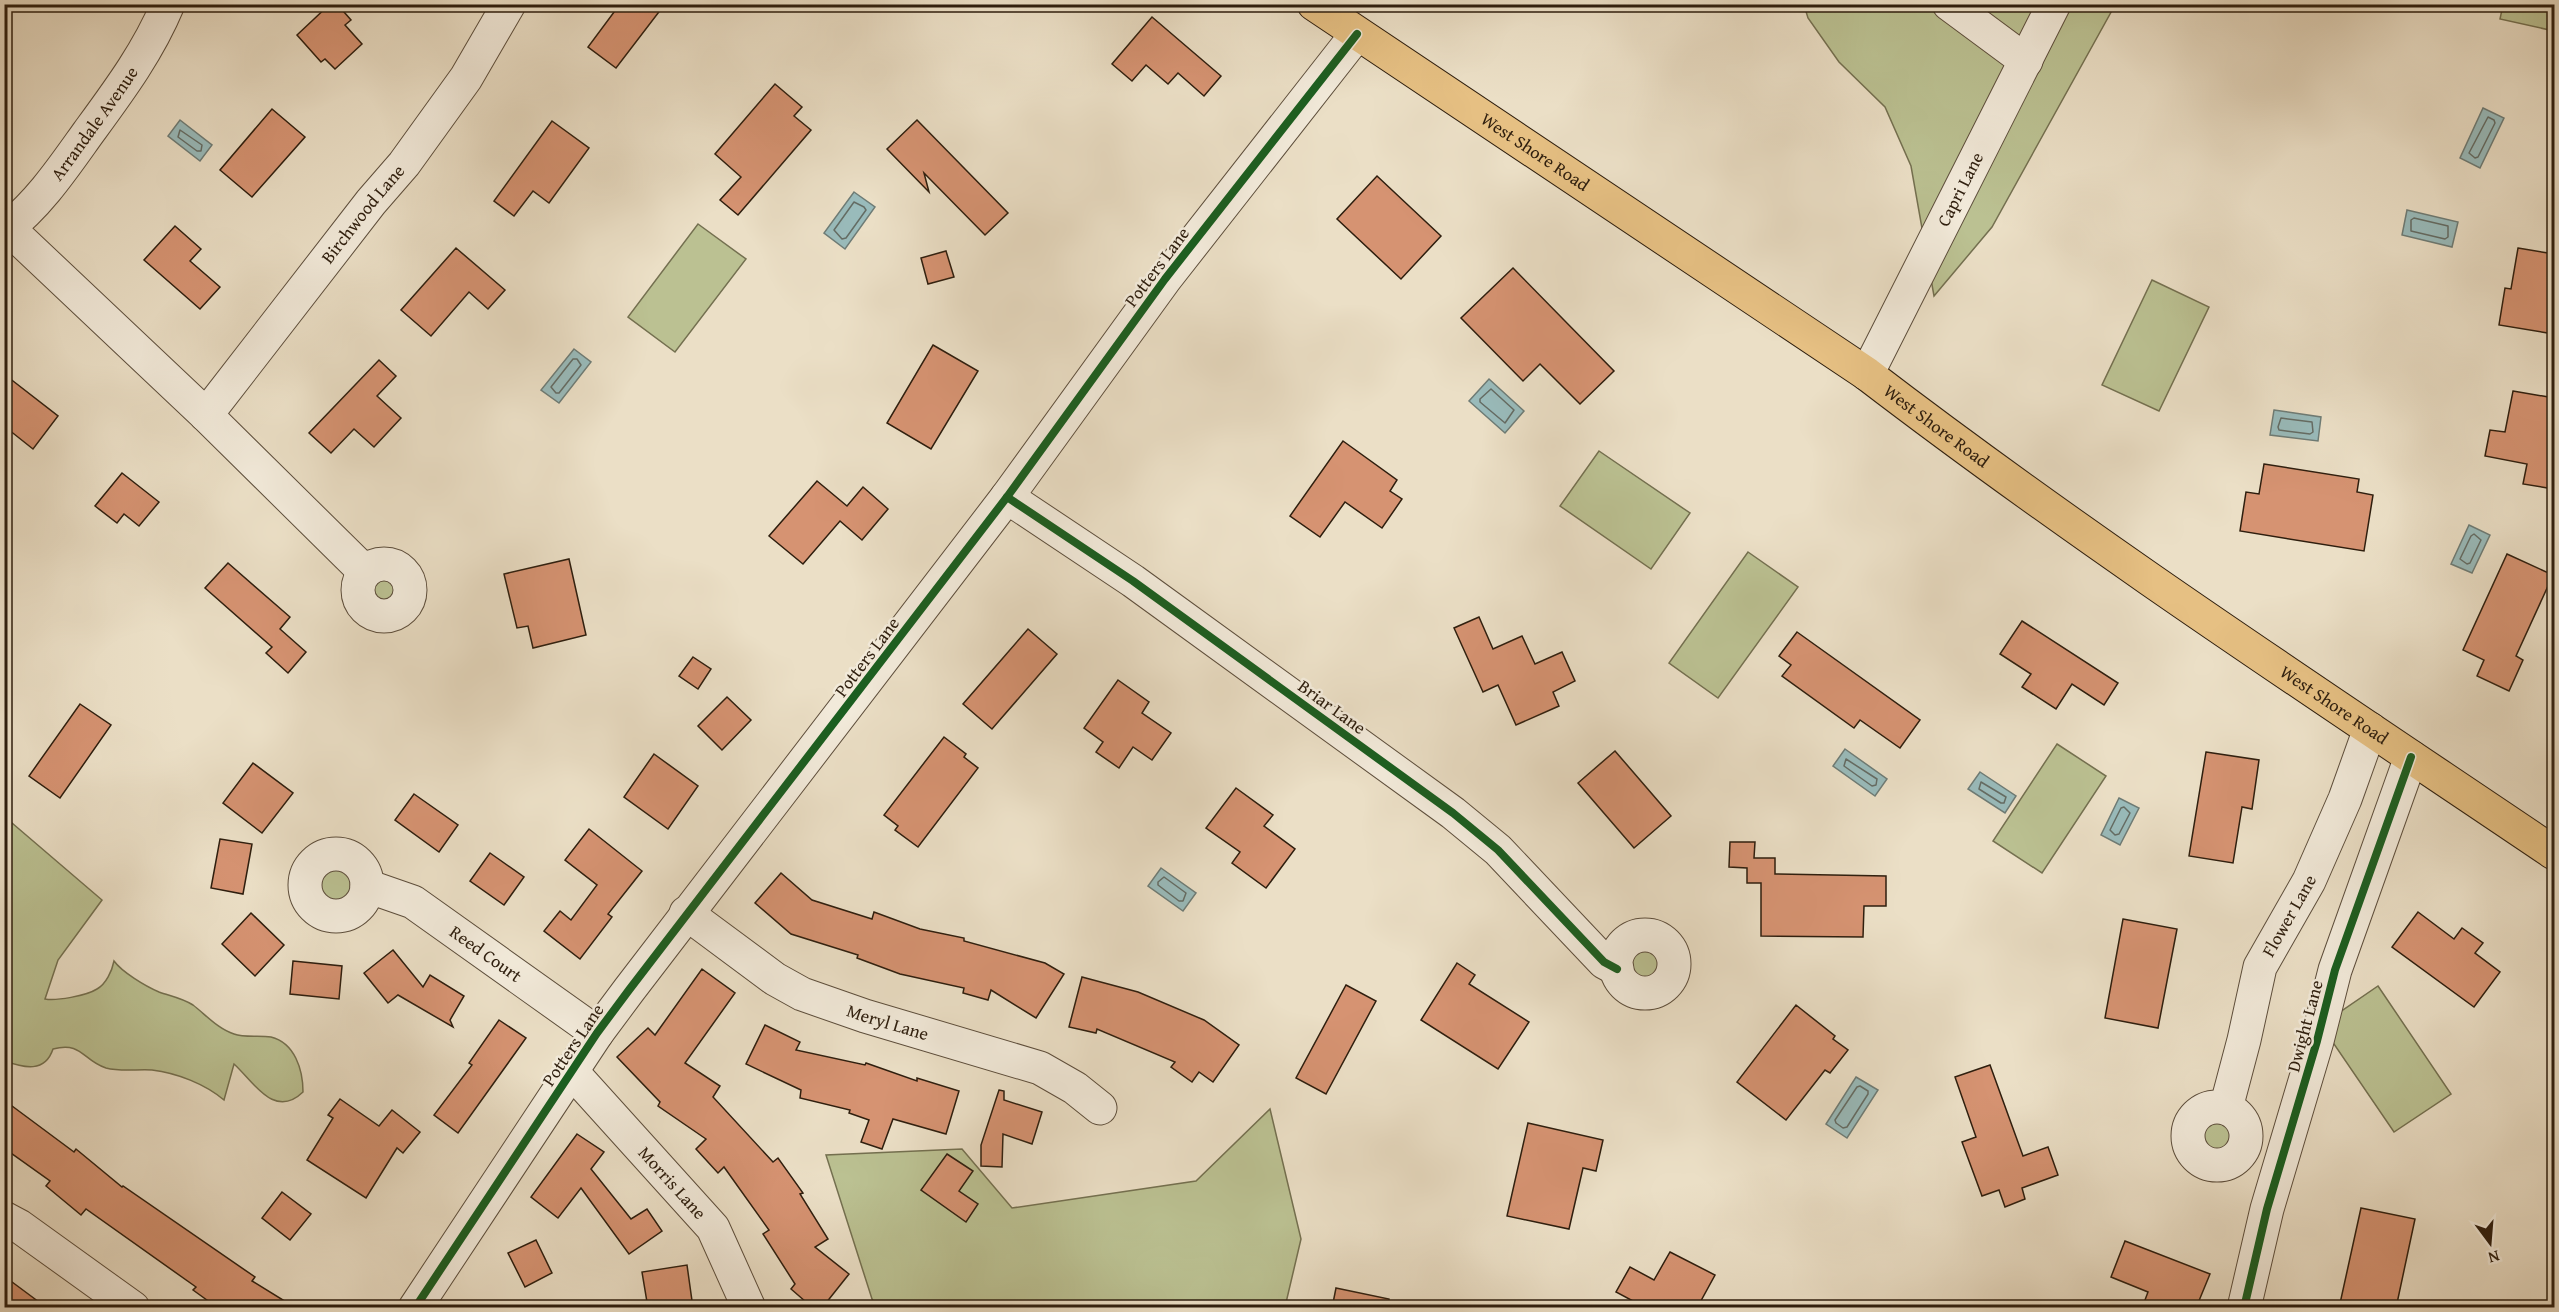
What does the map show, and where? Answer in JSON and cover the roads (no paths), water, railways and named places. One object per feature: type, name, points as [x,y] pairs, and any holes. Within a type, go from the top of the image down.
[{"type":"main road","name":"West Shore Road","points":[[1314,4],[1867,374],[2028,493],[2554,854]]},
{"type":"street","name":"Arrandale Avenue","points":[[14,222],[48,188],[118,93],[155,35],[168,4]]},
{"type":"street","name":"Birchwood Lane","points":[[206,415],[371,202],[404,164],[466,78],[509,4]]},
{"type":"street","points":[[1949,4],[2026,61]]},
{"type":"street","name":"Capri Lane","points":[[1867,374],[2054,4]]},
{"type":"street","name":"Potters Lane","points":[[415,1308],[573,1073],[597,1033],[686,913],[828,732],[1007,497],[1166,279],[1357,34]]},
{"type":"street","points":[[14,222],[53,270],[206,415],[365,572]]},
{"type":"street","name":"Briar Lane","points":[[1007,497],[1133,580],[1453,813],[1498,850],[1604,962],[1617,969]]},
{"type":"street","name":"Flower Lane","points":[[2226,1108],[2260,967],[2309,881],[2345,799],[2370,729]]},
{"type":"street","name":"Dwight Lane","points":[[2244,1308],[2267,1209],[2336,970],[2411,758]]},
{"type":"street","name":"Reed Court","points":[[367,886],[413,902],[597,1033]]},
{"type":"street","name":"Meryl Lane","points":[[686,913],[775,979],[802,994],[865,1016],[1040,1068],[1075,1088],[1100,1108]]},
{"type":"street","name":"Morris Lane","points":[[573,1073],[712,1228],[749,1308]]},
{"type":"street","points":[[4,1218],[19,1226],[134,1308]]},
{"type":"water","points":[[2483,108],[2504,118],[2480,168],[2460,158]]},
{"type":"water","points":[[180,120],[212,145],[200,161],[168,136]]},
{"type":"water","points":[[854,192],[875,207],[845,249],[824,233]]},
{"type":"water","points":[[2407,210],[2458,222],[2452,247],[2402,235]]},
{"type":"water","points":[[574,349],[591,362],[559,403],[541,390]]},
{"type":"water","points":[[1489,379],[1524,411],[1505,433],[1469,401]]},
{"type":"water","points":[[2274,410],[2321,417],[2318,441],[2270,435]]},
{"type":"water","points":[[2469,525],[2490,535],[2472,573],[2451,564]]},
{"type":"water","points":[[1845,749],[1887,779],[1875,796],[1833,766]]},
{"type":"water","points":[[1980,772],[2016,796],[2005,813],[1968,789]]},
{"type":"water","points":[[2119,798],[2139,808],[2120,845],[2101,835]]},
{"type":"water","points":[[1161,868],[1196,893],[1183,911],[1148,886]]},
{"type":"water","points":[[1856,1077],[1878,1090],[1847,1138],[1826,1124]]}]
